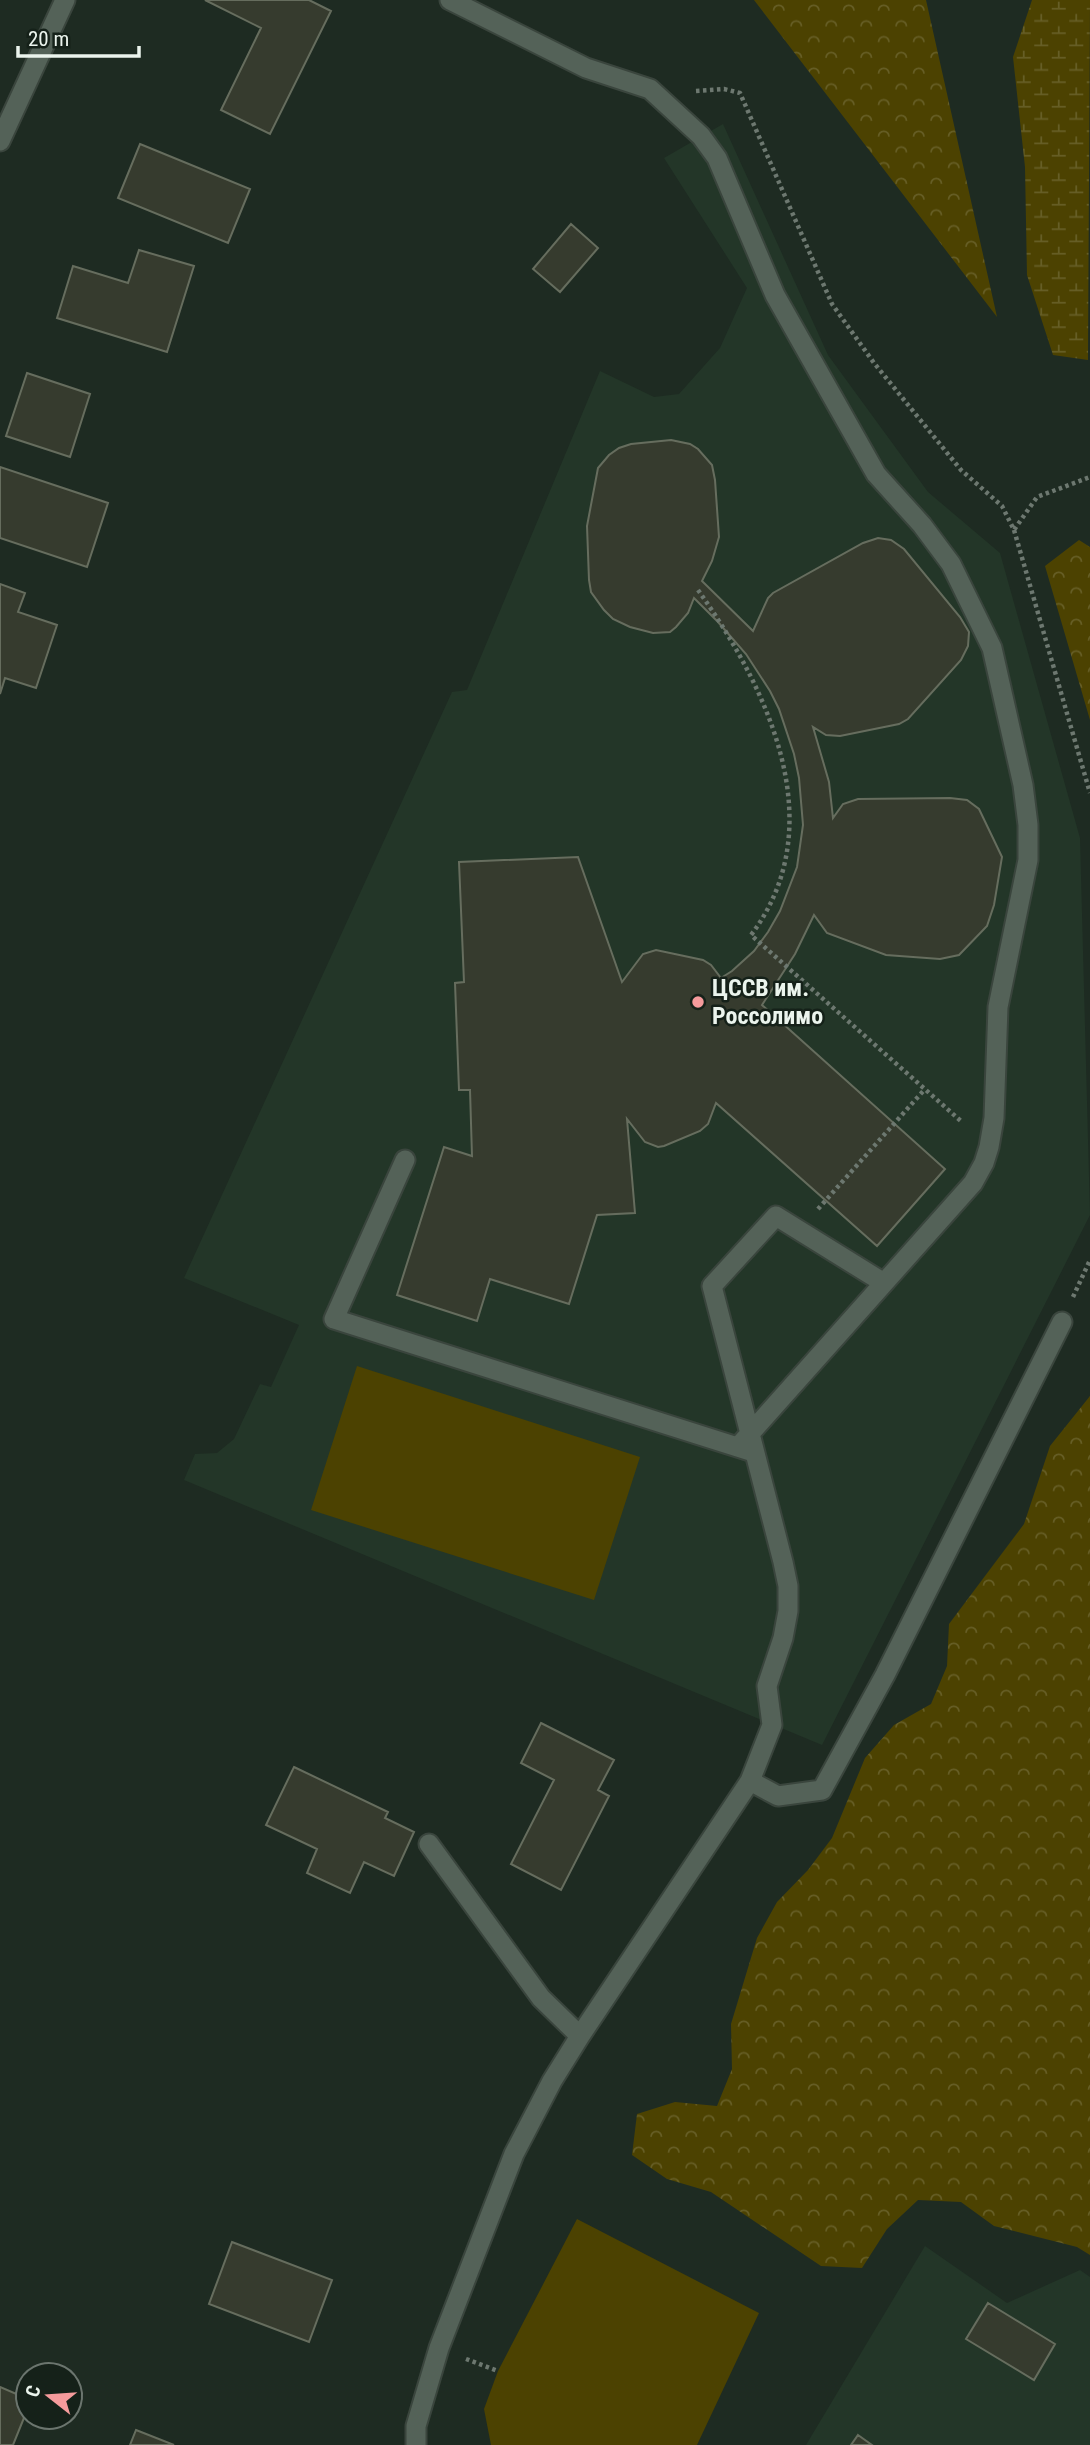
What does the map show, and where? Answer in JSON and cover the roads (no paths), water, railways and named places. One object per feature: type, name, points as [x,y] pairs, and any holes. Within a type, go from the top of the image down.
[{"type":"street","points":[[0,141],[65,0]]},
{"type":"street","points":[[450,0],[586,68],[650,89],[701,136],[717,158],[782,307],[876,474],[922,525],[951,564],[992,648],[1023,785],[1028,825],[1028,860],[998,1007],[994,1118],[984,1163],[973,1183],[747,1444]]},
{"type":"street","points":[[405,1160],[334,1319],[747,1444]]},
{"type":"street","points":[[416,2445],[416,2426],[439,2348],[514,2154],[552,2081],[580,2036],[750,1781],[772,1725],[767,1686],[783,1638],[788,1611],[788,1586],[747,1444],[712,1286],[776,1216],[884,1283]]},
{"type":"street","points":[[750,1781],[778,1796],[822,1790],[885,1675],[1062,1322]]},
{"type":"street","points":[[429,1844],[541,1998],[580,2036]]},
{"type":"place","name":"ЦССВ им. Россолимо","points":[[698,1002]]}]
